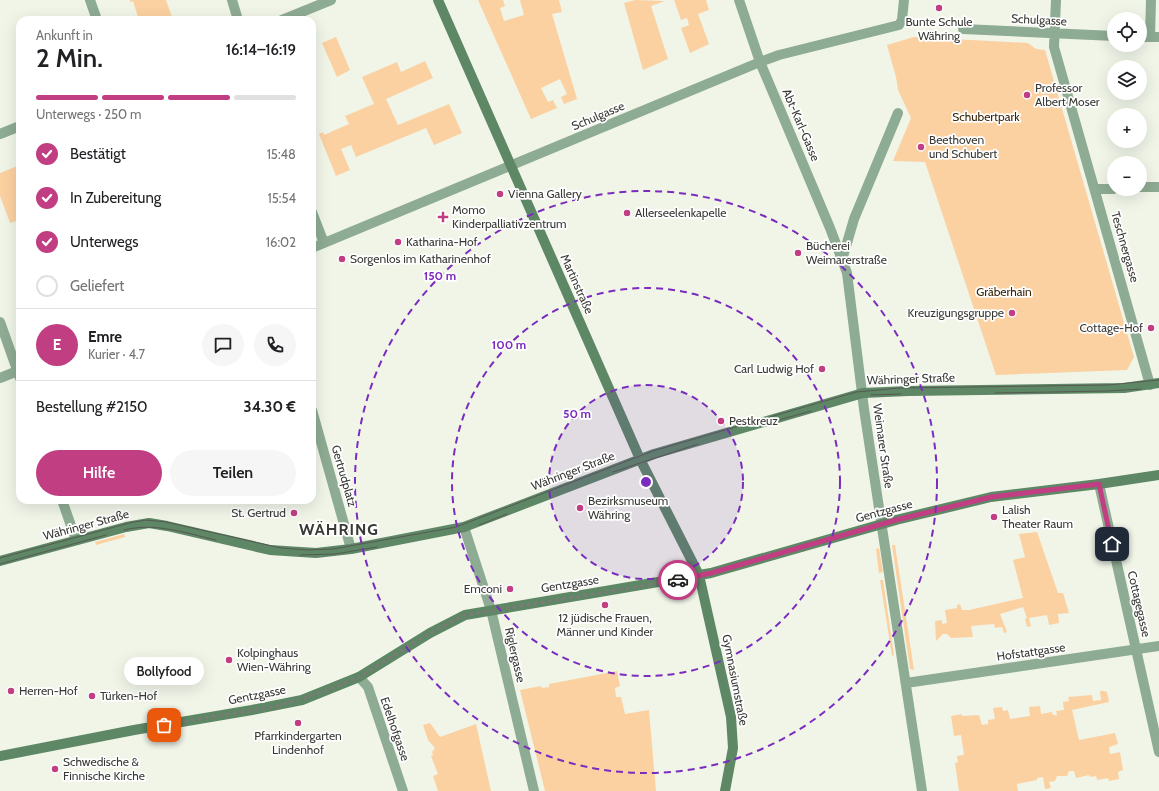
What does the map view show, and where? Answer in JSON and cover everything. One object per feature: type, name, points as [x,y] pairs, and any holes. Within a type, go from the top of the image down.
[{"type":"main road","name":"Martinstraße","points":[[438,0],[640,459],[699,576]]},
{"type":"main road","name":"Währinger Straße","points":[[0,561],[126,527],[150,523],[270,550],[316,553],[351,549],[464,528],[640,459],[709,437],[863,393],[1094,388],[1154,384]]},
{"type":"main road","name":"Gentzgasse","points":[[0,756],[134,730],[277,706],[309,697],[359,677],[430,633],[465,615],[699,576],[882,525],[991,497],[1159,475]]},
{"type":"main road","name":"Gymnasiumstraße","points":[[699,576],[731,717],[733,748],[725,791]]},
{"type":"street","points":[[90,0],[96,16]]},
{"type":"street","points":[[232,0],[237,16]]},
{"type":"street","points":[[292,16],[331,0]]},
{"type":"street","name":"Abt-Karl-Gasse","points":[[739,0],[760,62],[842,260]]},
{"type":"street","name":"Schulgasse","points":[[316,246],[760,62],[779,55],[899,25],[902,20],[904,0]]},
{"type":"street","name":"Teschnergasse","points":[[1056,0],[1054,47],[1154,384]]},
{"type":"street","points":[[1150,37],[1151,0]]},
{"type":"street","name":"Schulgasse","points":[[963,29],[1107,36]]},
{"type":"street","points":[[842,260],[854,219],[898,113]]},
{"type":"street","points":[[0,134],[16,128]]},
{"type":"street","points":[[1147,187],[1159,187]]},
{"type":"street","points":[[1095,189],[1107,189]]},
{"type":"street","points":[[316,222],[324,243]]},
{"type":"street","name":"Weimarer Straße","points":[[842,260],[847,273],[864,409],[922,791]]},
{"type":"street","points":[[0,322],[16,365]]},
{"type":"street","points":[[0,378],[16,374]]},
{"type":"street","name":"Gertrudplatz","points":[[316,424],[351,549]]},
{"type":"street","name":"Cottagegasse","points":[[1099,484],[1159,752]]},
{"type":"street","points":[[63,504],[76,540]]},
{"type":"street","name":"Riglergasse","points":[[464,528],[491,610],[534,791]]},
{"type":"street","name":"Hofstattgasse","points":[[906,683],[1159,646]]},
{"type":"street","name":"Edelhofgasse","points":[[359,677],[368,688],[402,791]]},
{"type":"green space","points":[[130,0],[166,0],[172,16],[138,16],[133,1],[130,2]]},
{"type":"green space","points":[[478,0],[503,0],[505,6],[500,8],[504,21],[524,15],[520,0],[559,0],[562,12],[552,14],[577,99],[564,104],[561,97],[567,94],[560,79],[541,88],[548,102],[553,100],[557,108],[531,119]]},
{"type":"green space","points":[[635,0],[665,1],[651,6],[668,59],[643,70],[624,3]]},
{"type":"green space","points":[[674,0],[706,0],[709,10],[698,14],[709,44],[690,53],[681,28],[689,25],[687,18],[681,20]]},
{"type":"green space","points":[[336,37],[350,70],[337,77],[322,43]]},
{"type":"green space","name":"Schubertpark","points":[[914,37],[1028,43],[1036,49],[1045,50],[1134,357],[1127,370],[996,375],[925,162],[893,161],[911,118],[898,90],[887,45]]},
{"type":"green space","points":[[425,61],[433,78],[386,99],[398,125],[449,104],[462,133],[434,145],[426,128],[356,157],[351,145],[341,149],[350,170],[336,176],[319,134],[323,132],[324,135],[349,124],[345,116],[374,104],[362,77],[397,62],[401,72]]},
{"type":"green space","points":[[16,167],[16,221],[10,223],[0,196],[0,173]]},
{"type":"green space","points":[[1037,532],[1058,593],[1063,593],[1069,613],[1058,614],[1059,623],[1049,625],[1047,615],[1029,618],[1031,626],[1027,627],[1025,619],[1027,618],[1023,607],[1000,614],[1007,632],[1004,633],[1002,627],[995,628],[994,624],[971,626],[973,637],[951,638],[947,634],[943,634],[936,641],[935,621],[942,620],[942,624],[947,623],[945,610],[957,608],[957,605],[960,604],[962,610],[969,610],[1023,598],[1013,560],[1025,557],[1019,534]]},
{"type":"green space","points":[[124,534],[125,537],[96,545],[95,542]]},
{"type":"green space","points":[[892,545],[895,545],[914,670],[910,669]]},
{"type":"green space","points":[[879,548],[883,572],[879,573],[876,549]]},
{"type":"green space","points":[[880,580],[883,580],[894,655],[892,656]]},
{"type":"green space","points":[[617,671],[620,686],[615,688],[616,697],[621,697],[625,714],[649,710],[656,791],[545,791],[520,690],[541,686],[542,688],[549,687],[549,684]]},
{"type":"green space","points":[[1100,691],[1107,692],[1109,702],[1072,710],[1079,740],[1115,733],[1118,744],[1109,747],[1110,754],[1120,752],[1123,770],[1118,772],[1119,779],[1109,781],[1108,778],[1097,780],[1096,776],[1090,777],[1089,775],[1076,778],[1074,771],[1069,771],[1067,776],[1057,776],[1055,781],[1049,782],[1051,788],[1045,789],[1043,777],[1037,778],[1037,780],[1017,784],[1018,791],[959,791],[955,763],[958,762],[957,756],[964,755],[961,735],[954,736],[951,716],[962,714],[962,716],[979,715],[982,725],[988,724],[988,720],[995,719],[993,708],[1002,707],[1003,711],[1008,710],[1010,719],[1030,716],[1029,707],[1040,706],[1041,714],[1052,712],[1053,715],[1057,715],[1056,711],[1064,710],[1063,702],[1069,701],[1068,697],[1092,695],[1093,701],[1101,700]]},
{"type":"green space","points":[[430,723],[440,737],[476,724],[491,791],[438,791],[433,776],[438,774],[431,756],[433,755],[432,752],[435,748],[428,740],[423,725]]},
{"type":"tram line","points":[[0,558],[129,523],[146,520],[166,522],[281,548],[307,550],[333,549],[456,527],[653,451],[856,392],[900,388],[1108,385],[1159,380]]},
{"type":"tram line","points":[[995,393],[1141,389]]},
{"type":"tram line","points":[[871,395],[901,394]]},
{"type":"tram line","points":[[757,426],[811,411]]},
{"type":"tram line","points":[[613,472],[698,444]]},
{"type":"tram line","points":[[479,525],[507,514]]},
{"type":"tram line","points":[[124,530],[147,527],[170,529],[216,540]]},
{"type":"tram line","points":[[0,564],[106,535]]},
{"type":"tram line","points":[[300,555],[335,554],[377,547]]},
{"type":"way so far","points":[[164,725],[277,706],[302,700],[359,677],[430,633],[465,615],[678,580]]},
{"type":"place","name":"Bunte Schule Währing","points":[[939,8]]},
{"type":"place","name":"Professor Albert Moser","points":[[1027,95]]},
{"type":"place","name":"Beethoven und Schubert","points":[[921,147]]},
{"type":"place","name":"Vienna Gallery","points":[[500,194]]},
{"type":"place","name":"Allerseelenkapelle","points":[[627,213]]},
{"type":"place","name":"Momo Kinderpalliativzentrum","points":[[443,217]]},
{"type":"place","name":"Katharina-Hof","points":[[398,242]]},
{"type":"place","name":"Bücherei Weimarerstraße","points":[[798,253]]},
{"type":"place","name":"Sorgenlos im Katharinenhof","points":[[342,259]]},
{"type":"place","name":"Kreuzigungsgruppe","points":[[1012,313]]},
{"type":"place","name":"Cottage-Hof","points":[[1151,328]]},
{"type":"place","name":"Carl Ludwig Hof","points":[[822,369]]},
{"type":"place","name":"Pestkreuz","points":[[721,421]]},
{"type":"place","name":"Bezirksmuseum Währing","points":[[580,508]]},
{"type":"place","name":"St. Gertrud","points":[[294,513]]},
{"type":"place","name":"Lalish Theater Raum","points":[[994,517]]},
{"type":"place","name":"Emconi","points":[[510,589]]},
{"type":"place","name":"12 jüdische Frauen, Männer und Kinder","points":[[605,605]]},
{"type":"place","name":"Kolpinghaus Wien-Währing","points":[[229,660]]},
{"type":"place","name":"Herren-Hof","points":[[11,691]]},
{"type":"place","name":"Türken-Hof","points":[[92,696]]},
{"type":"place","name":"Pfarrkindergarten Lindenhof","points":[[298,723]]},
{"type":"place","name":"Bollyfood","points":[[164,725]]},
{"type":"place","name":"Schwedische & Finnische Kirche","points":[[55,769]]},
{"type":"district","name":"WÄHRING","points":[[339,529]]},
{"type":"route","points":[[678,580],[711,573],[896,520],[991,497],[1099,484],[1112,544]]},
{"type":"park label","name":"Gräberhain","points":[[1004,292]]}]
